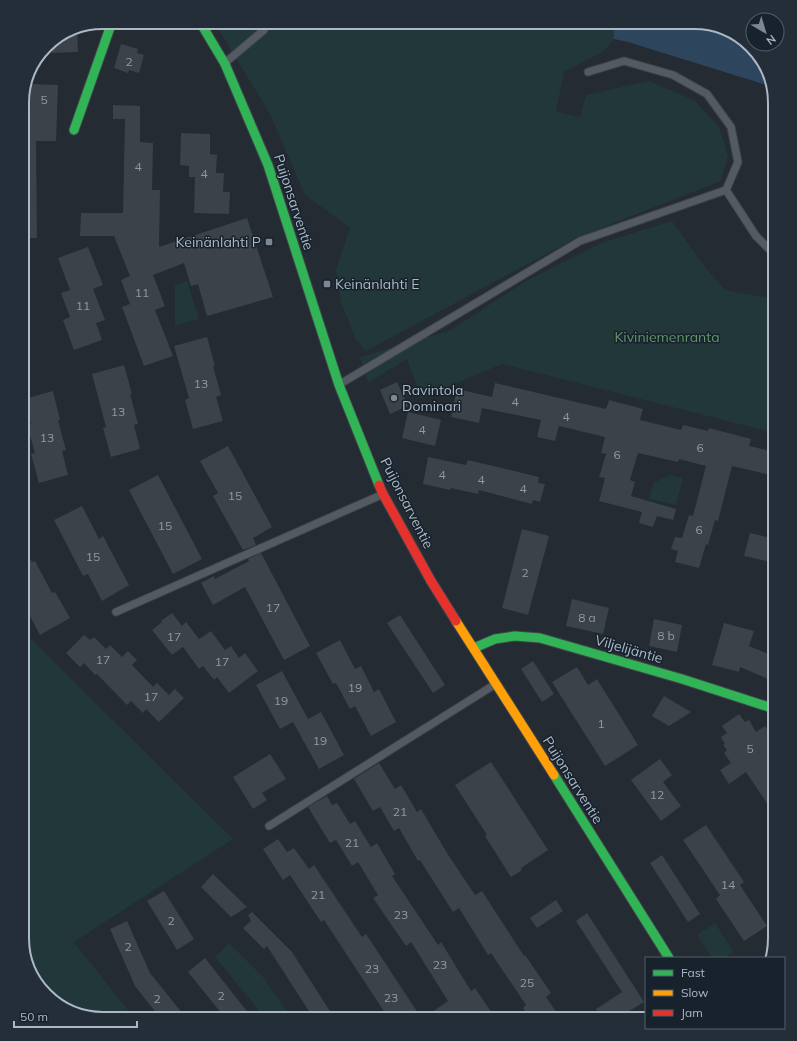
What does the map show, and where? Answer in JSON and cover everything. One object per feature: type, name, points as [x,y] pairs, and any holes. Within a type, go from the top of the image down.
[{"type":"main road","points":[[74,130],[110,29]]},
{"type":"main road","name":"Puijonsarventie","points":[[204,29],[225,64],[268,165],[339,385],[383,494],[431,581],[668,957]]},
{"type":"main road","name":"Viljelijäntie","points":[[474,648],[495,639],[515,636],[540,638],[682,679],[768,707]]},
{"type":"lane","points":[[225,64],[264,29]]},
{"type":"lane","points":[[339,385],[580,241],[726,190],[738,162],[731,127],[707,94],[673,75],[624,61],[588,72]]},
{"type":"lane","points":[[726,190],[756,236],[768,248]]},
{"type":"lane","points":[[116,612],[383,494]]},
{"type":"lane","points":[[269,826],[496,684]]},
{"type":"green space","points":[[218,29],[613,29],[614,39],[604,51],[564,72],[556,112],[580,117],[586,95],[649,81],[694,100],[719,127],[728,156],[721,181],[576,238],[366,351],[356,340],[341,302],[336,270],[350,228],[305,195],[270,114]]},
{"type":"green space","name":"Kiviniemenranta","points":[[672,221],[705,267],[725,290],[768,298],[768,431],[502,364],[421,398],[407,359],[368,383],[360,357],[449,331],[524,282],[601,243]]},
{"type":"green space","points":[[187,281],[199,319],[175,326],[175,285]]},
{"type":"green space","points":[[670,475],[683,478],[676,505],[649,499],[653,483]]},
{"type":"green space","points":[[29,637],[233,839],[74,942],[129,1012],[93,1011],[66,1002],[47,987],[39,975],[32,957],[29,938]]},
{"type":"green space","points":[[715,923],[734,952],[726,957],[711,957],[697,935]]},
{"type":"green space","points":[[229,943],[263,977],[287,1012],[260,1012],[215,957]]},
{"type":"water","points":[[613,29],[699,29],[713,32],[735,41],[745,49],[745,52],[750,54],[760,70],[765,84],[614,39]]},
{"type":"building","points":[[77,34],[78,52],[52,53],[54,47],[62,41]]},
{"type":"building","points":[[121,44],[138,49],[137,53],[144,55],[139,73],[129,70],[128,73],[114,68]]},
{"type":"building","points":[[31,84],[58,85],[56,141],[36,141],[37,238],[29,238],[29,132]]},
{"type":"building","points":[[113,105],[140,106],[140,142],[153,143],[152,190],[160,190],[159,247],[247,218],[273,297],[207,316],[198,284],[191,286],[184,263],[153,275],[165,306],[155,310],[173,356],[144,366],[122,307],[130,304],[121,280],[130,276],[114,236],[80,236],[81,213],[123,213],[125,119],[113,119]]},
{"type":"building","points":[[181,133],[210,134],[210,154],[217,155],[216,173],[224,173],[223,192],[230,192],[229,214],[194,213],[195,177],[189,177],[189,166],[180,165]]},
{"type":"building","points":[[88,247],[103,285],[93,289],[105,320],[96,323],[102,340],[74,350],[63,320],[70,317],[61,293],[70,290],[58,258]]},
{"type":"building","points":[[207,337],[221,395],[216,397],[223,421],[193,429],[185,400],[189,398],[174,346]]},
{"type":"building","points":[[124,365],[138,424],[134,425],[140,449],[111,457],[103,428],[106,427],[92,374]]},
{"type":"building","name":"Ravintola Dominari","points":[[397,382],[408,406],[390,414],[380,390]]},
{"type":"building","points":[[495,383],[606,409],[609,400],[643,409],[640,420],[681,430],[683,425],[708,431],[709,428],[751,439],[749,446],[768,450],[768,474],[732,466],[718,521],[715,520],[708,545],[706,544],[699,568],[675,562],[678,551],[671,549],[675,537],[682,538],[689,515],[693,516],[706,466],[679,459],[678,462],[638,453],[630,480],[635,482],[631,496],[676,509],[673,520],[657,516],[653,527],[639,523],[642,512],[599,501],[605,478],[599,477],[606,454],[601,453],[605,437],[559,426],[555,441],[537,437],[541,420],[482,408],[479,423],[451,417],[457,389],[492,397]]},
{"type":"building","points":[[53,391],[60,420],[58,420],[66,450],[62,451],[68,475],[39,483],[31,454],[35,453],[29,432],[29,424],[31,424],[29,417],[29,398]]},
{"type":"building","points":[[408,412],[441,420],[435,446],[402,438]]},
{"type":"building","points":[[228,446],[272,527],[253,538],[256,545],[243,550],[213,496],[218,493],[200,461]]},
{"type":"building","points":[[428,457],[466,465],[468,460],[539,477],[538,483],[545,484],[540,502],[533,500],[532,504],[479,490],[478,494],[423,484]]},
{"type":"building","points":[[158,475],[202,559],[173,574],[129,490]]},
{"type":"building","points":[[82,506],[99,539],[103,536],[129,585],[102,601],[88,574],[83,576],[54,520]]},
{"type":"building","points":[[522,529],[549,536],[528,615],[502,608]]},
{"type":"building","points":[[750,533],[768,537],[768,561],[744,556]]},
{"type":"building","points":[[261,553],[310,646],[284,660],[245,587],[213,605],[201,583],[214,576],[215,579]]},
{"type":"building","points":[[29,557],[32,562],[35,561],[52,593],[55,592],[70,618],[40,635],[29,614]]},
{"type":"building","points":[[572,599],[609,608],[603,634],[566,626]]},
{"type":"building","points":[[172,613],[182,626],[186,622],[199,639],[211,631],[225,650],[231,646],[239,658],[245,653],[258,671],[229,693],[217,677],[214,680],[203,666],[199,669],[183,647],[172,655],[152,630]]},
{"type":"building","points":[[400,615],[445,685],[433,693],[387,623]]},
{"type":"building","points":[[654,619],[682,625],[677,652],[649,646]]},
{"type":"building","points":[[724,623],[754,631],[749,646],[768,654],[768,679],[740,667],[739,672],[712,665]]},
{"type":"building","points":[[84,635],[90,640],[94,637],[106,649],[110,645],[122,657],[128,651],[137,660],[132,665],[153,687],[157,683],[169,695],[175,689],[184,698],[159,722],[146,709],[143,713],[131,701],[127,705],[97,674],[95,675],[84,663],[80,667],[66,653]]},
{"type":"building","points":[[340,640],[355,669],[361,666],[374,692],[379,689],[396,722],[371,736],[355,706],[350,709],[336,683],[333,684],[316,653]]},
{"type":"building","points":[[533,661],[554,694],[542,702],[521,669]]},
{"type":"building","points":[[577,667],[588,685],[597,679],[638,745],[605,766],[552,682]]},
{"type":"building","points":[[282,671],[308,719],[321,712],[344,755],[319,769],[293,722],[280,729],[256,685]]},
{"type":"building","points":[[664,696],[691,712],[669,726],[652,716]]},
{"type":"building","points":[[739,714],[745,722],[749,720],[756,732],[765,726],[768,730],[768,805],[746,772],[729,784],[720,770],[731,763],[724,753],[727,750],[723,745],[725,744],[721,737],[727,733],[722,726]]},
{"type":"building","points":[[270,754],[286,779],[262,793],[267,800],[253,809],[233,777]]},
{"type":"building","points":[[660,759],[672,775],[663,782],[681,806],[661,821],[631,780]]},
{"type":"building","points":[[491,762],[548,850],[521,868],[522,870],[511,877],[485,836],[487,835],[455,785]]},
{"type":"building","points":[[379,763],[395,789],[401,785],[417,812],[421,809],[447,853],[475,895],[482,891],[524,956],[525,955],[551,993],[546,997],[556,1012],[526,1012],[523,1008],[526,1005],[491,953],[488,955],[459,908],[453,912],[420,860],[418,861],[399,828],[394,831],[380,807],[373,811],[354,779]]},
{"type":"building","points":[[327,796],[332,805],[337,803],[350,824],[355,821],[371,847],[377,843],[395,874],[392,876],[438,945],[441,942],[471,991],[475,988],[491,1012],[432,1012],[448,1001],[411,942],[406,946],[373,898],[378,895],[358,862],[352,866],[336,840],[330,843],[308,807]]},
{"type":"building","points":[[706,825],[744,882],[740,885],[767,926],[744,941],[716,899],[720,895],[683,840]]},
{"type":"building","points":[[278,839],[287,852],[294,848],[309,869],[314,865],[362,937],[366,934],[417,1012],[384,1012],[324,920],[321,922],[290,875],[283,880],[263,849]]},
{"type":"building","points":[[662,855],[700,914],[688,922],[650,863]]},
{"type":"building","points":[[213,874],[247,907],[231,917],[201,887]]},
{"type":"building","points":[[164,891],[194,939],[177,950],[147,901]]},
{"type":"building","points":[[556,900],[563,911],[537,928],[530,918]]},
{"type":"building","points":[[252,912],[292,952],[331,1012],[309,1012],[267,946],[264,949],[243,928],[251,921],[248,915]]},
{"type":"building","points":[[587,913],[644,1002],[628,1012],[598,1012],[596,1009],[622,992],[576,921]]},
{"type":"building","points":[[127,921],[150,973],[181,1012],[155,1012],[135,986],[110,929]]},
{"type":"building","points":[[205,958],[247,1012],[220,1012],[188,972]]},
{"type":"traffic: fast","points":[[74,130],[110,29]]},
{"type":"traffic: fast","points":[[204,29],[225,64],[268,165],[339,385],[379,485]]},
{"type":"traffic: fast","points":[[474,648],[495,639],[515,636],[540,638],[682,679],[768,707]]},
{"type":"traffic: fast","points":[[554,775],[668,957]]},
{"type":"traffic: slow","points":[[456,621],[554,775]]},
{"type":"traffic: jam","points":[[379,485],[431,581],[456,621]]},
{"type":"place","name":"Keinänlahti P","points":[[269,242]]},
{"type":"place","name":"Keinänlahti E","points":[[327,284]]},
{"type":"place","name":"Ravintola Dominari","points":[[394,398]]}]
